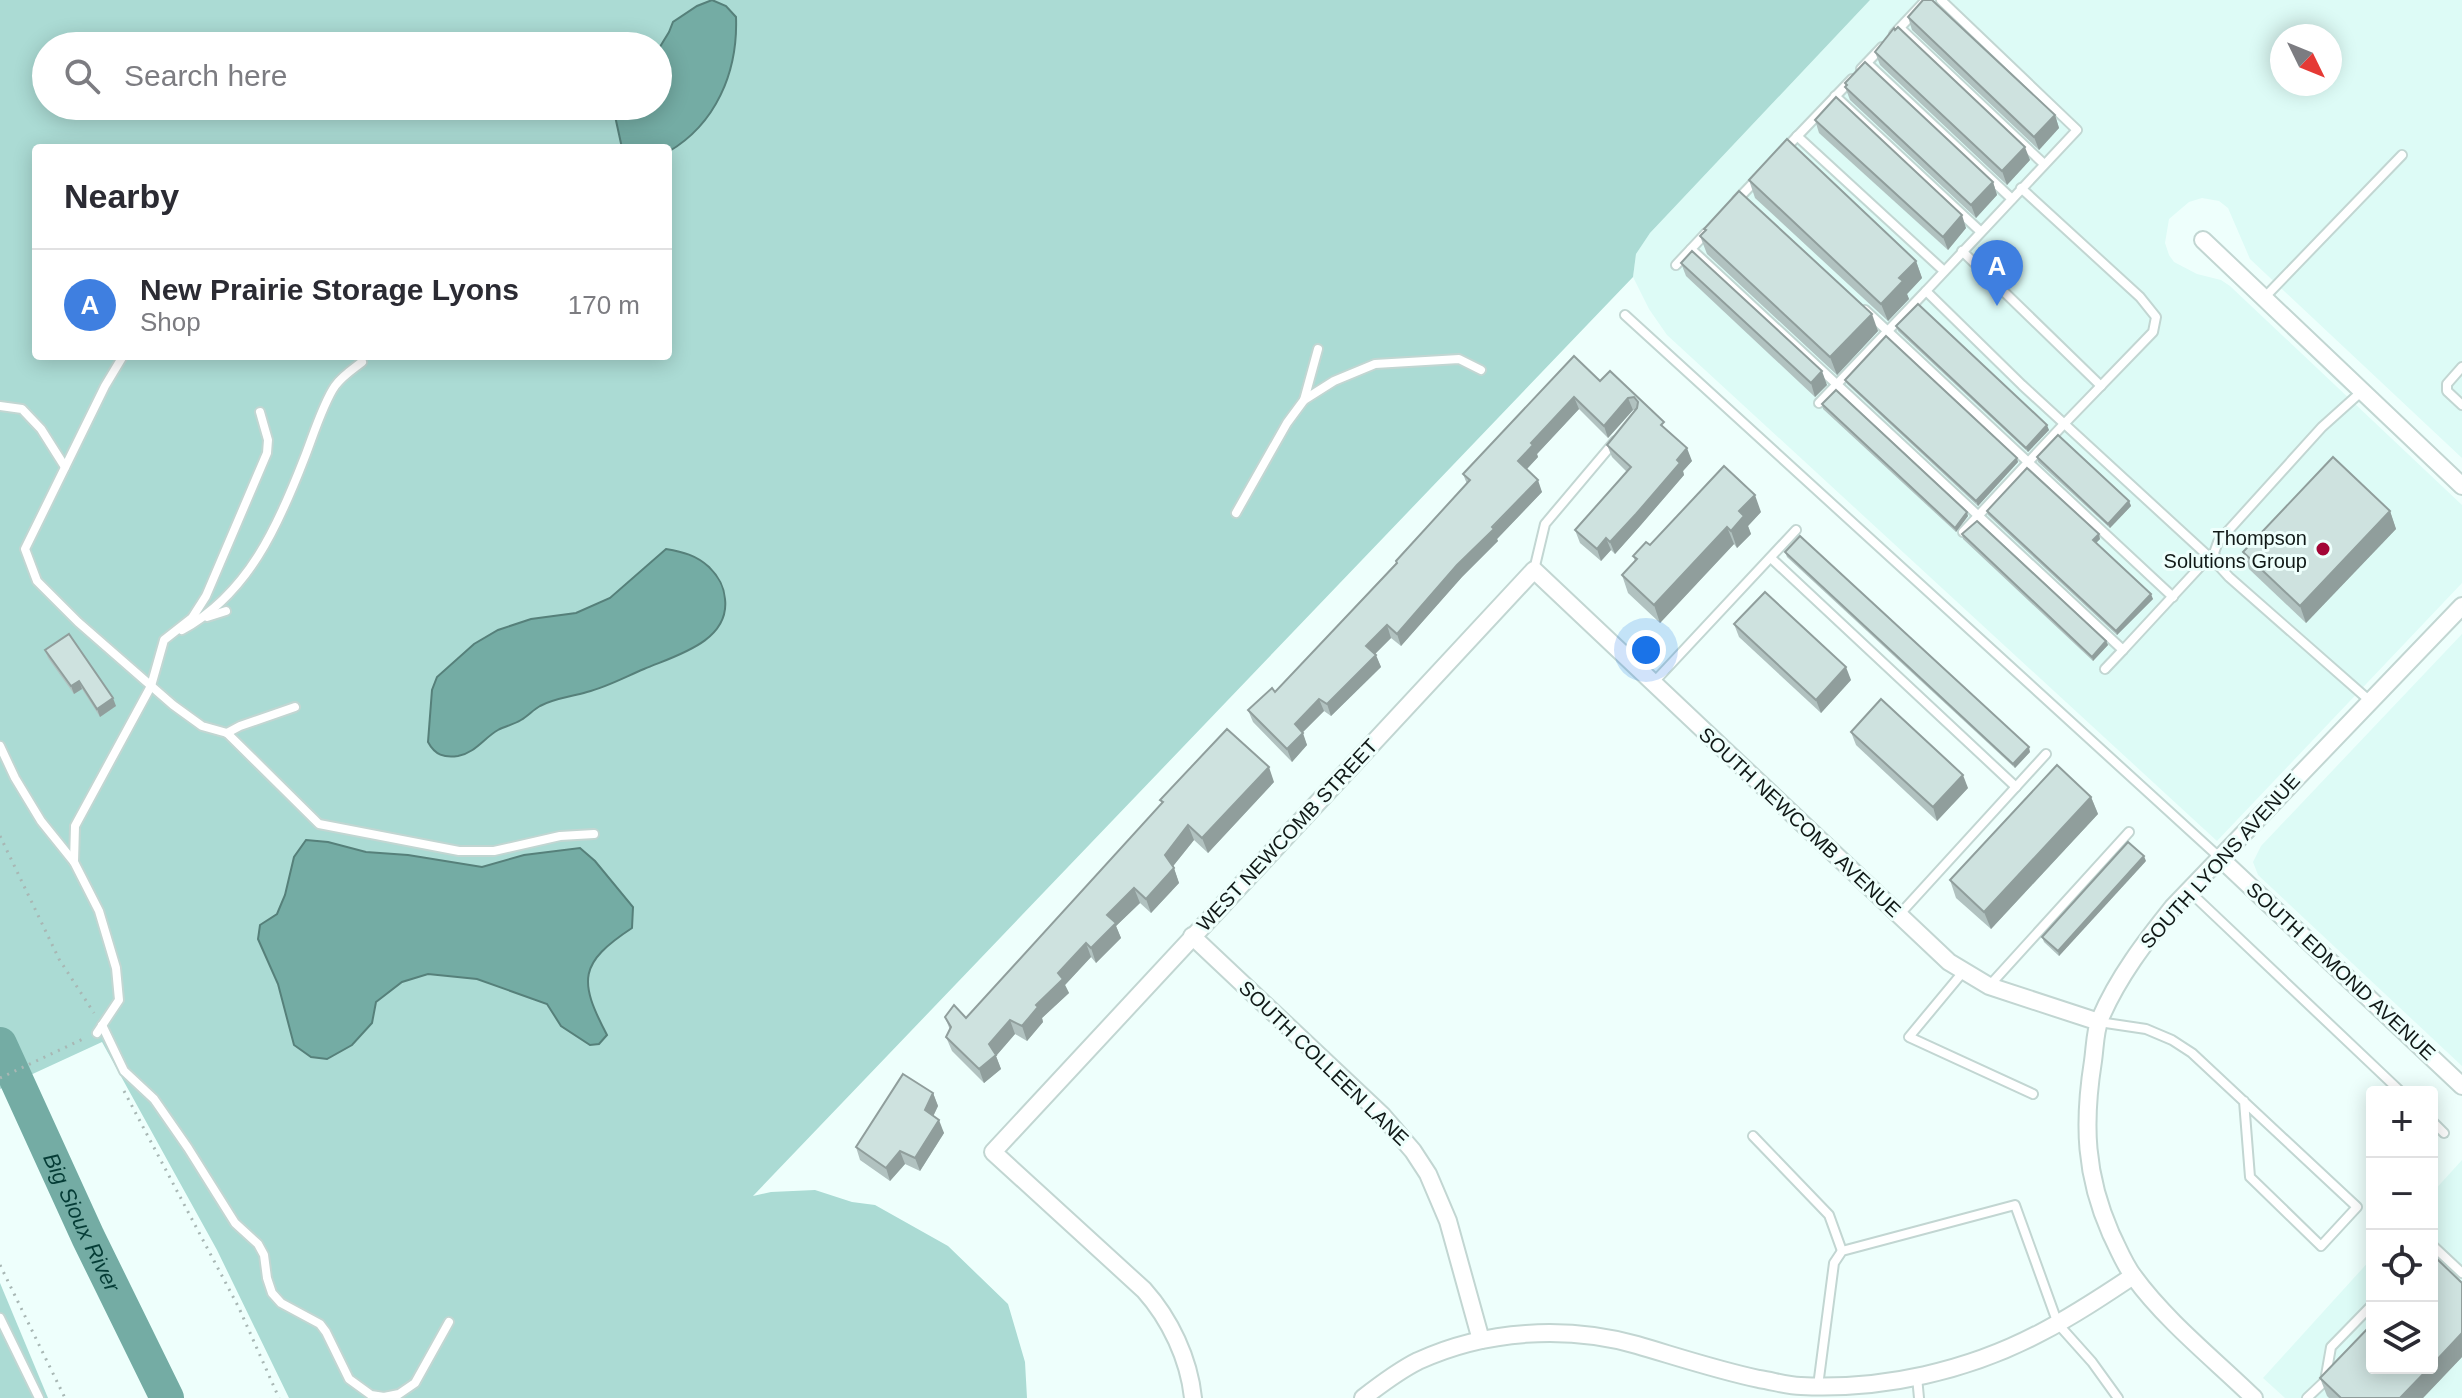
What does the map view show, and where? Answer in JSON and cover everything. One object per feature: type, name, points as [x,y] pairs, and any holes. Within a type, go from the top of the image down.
[{"type":"street","points":[[2203,240],[2462,486]]},
{"type":"street","name":"SOUTH NEWCOMB AVENUE","points":[[1534,570],[1949,962],[1989,986],[2099,1022]]},
{"type":"street","name":"WEST NEWCOMB STREET","points":[[1193,1398],[1192,1384],[1171,1328],[1159,1307],[993,1152],[1534,570]]},
{"type":"street","name":"SOUTH LYONS AVENUE","points":[[2254,1398],[2164,1311],[2133,1276],[2098,1205],[2086,1136],[2089,1087],[2099,1022],[2140,948],[2188,891],[2462,606]]},
{"type":"street","name":"SOUTH EDMOND AVENUE","points":[[2219,857],[2462,1086]]},
{"type":"street","name":"SOUTH COLLEEN LANE","points":[[1192,936],[1382,1115],[1413,1151],[1428,1174],[1448,1221],[1481,1340]]},
{"type":"street","points":[[1363,1398],[1390,1377],[1418,1362],[1481,1340],[1522,1334],[1603,1338],[1798,1392],[1818,1386],[1854,1385],[1917,1376],[1972,1363],[2003,1351],[2058,1324],[2133,1276]]},
{"type":"lane","points":[[1779,156],[1926,0]]},
{"type":"lane","points":[[1819,403],[2077,130],[1941,0]]},
{"type":"lane","points":[[1900,28],[2044,164]]},
{"type":"lane","points":[[1867,63],[2012,199]]},
{"type":"lane","points":[[1835,96],[1980,231]]},
{"type":"lane","points":[[1797,136],[1944,271]]},
{"type":"lane","points":[[2263,299],[2402,155]]},
{"type":"lane","points":[[1732,206],[1760,175]]},
{"type":"lane","points":[[1963,532],[2153,332],[2156,317],[2140,297],[2021,188]]},
{"type":"lane","points":[[1742,195],[1753,205]]},
{"type":"lane","points":[[1676,265],[1711,227]]},
{"type":"lane","points":[[1691,249],[2123,650]]},
{"type":"lane","points":[[1962,251],[2101,386]]},
{"type":"lane","points":[[1926,291],[2064,424],[2370,701]]},
{"type":"lane","points":[[1854,300],[2173,597]]},
{"type":"lane","points":[[1625,315],[2219,857]]},
{"type":"lane","points":[[1236,513],[1287,423],[1304,400],[1318,349]]},
{"type":"lane","points":[[1304,400],[1334,381],[1375,364],[1459,359],[1481,370]]},
{"type":"lane","points":[[121,360],[25,549],[37,581],[151,686],[202,726],[227,733],[319,824],[459,851],[494,851],[560,836],[594,834]]},
{"type":"lane","points":[[205,618],[236,587],[268,542],[334,387],[362,362]]},
{"type":"lane","points":[[2462,367],[2447,384],[2447,391],[2462,405]]},
{"type":"lane","points":[[2219,566],[2214,553],[2218,542],[2322,427],[2361,392]]},
{"type":"lane","points":[[0,406],[22,409],[41,429],[65,467]]},
{"type":"lane","points":[[74,862],[75,826],[151,686],[164,640],[198,610],[263,466],[268,440],[260,412]]},
{"type":"lane","points":[[1534,570],[1545,524],[1626,428]]},
{"type":"lane","points":[[1654,683],[1796,530]]},
{"type":"lane","points":[[2105,669],[2209,557]]},
{"type":"lane","points":[[1771,558],[2016,787]]},
{"type":"lane","points":[[164,640],[205,618],[226,611]]},
{"type":"lane","points":[[227,733],[295,707]]},
{"type":"lane","points":[[0,746],[41,821],[74,862],[99,911],[116,968],[119,1000],[100,1029],[124,1071],[154,1099],[235,1223],[258,1244],[264,1255],[272,1293],[281,1303],[320,1324],[349,1379],[371,1395],[384,1397],[399,1394],[415,1383],[449,1322]]},
{"type":"lane","points":[[1899,915],[2046,754]]},
{"type":"lane","points":[[1989,986],[2129,832]]},
{"type":"lane","points":[[2188,891],[2395,1086]]},
{"type":"lane","points":[[1963,972],[1909,1037],[2033,1094]]},
{"type":"lane","points":[[2099,1022],[2146,1029],[2192,1053],[2244,1101],[2357,1207],[2321,1246],[2250,1177],[2244,1101]]},
{"type":"lane","points":[[2438,1127],[2444,1133]]},
{"type":"lane","points":[[1753,1136],[1829,1215],[1842,1251]]},
{"type":"lane","points":[[1818,1386],[1834,1263],[1842,1251],[2015,1205],[2058,1324],[2092,1362],[2118,1398]]},
{"type":"lane","points":[[2438,1251],[2462,1273]]},
{"type":"lane","points":[[2307,1398],[2325,1381],[2331,1347],[2366,1311]]},
{"type":"lane","points":[[0,1318],[39,1398]]},
{"type":"lane","points":[[1917,1376],[1919,1398]]},
{"type":"path","points":[[0,836],[59,959],[100,1029],[0,1078]]},
{"type":"path","points":[[124,1071],[121,1083],[128,1100],[239,1308],[279,1398]]},
{"type":"path","points":[[0,1265],[65,1398]]},
{"type":"shaded area","points":[[0,0],[1870,0],[1650,233],[1636,254],[1633,277],[753,1196],[815,1190],[852,1202],[875,1205],[948,1246],[1008,1304],[1025,1362],[1027,1398],[289,1398],[217,1250],[102,1042],[0,1089]]},
{"type":"shaded area","points":[[712,0],[726,6],[736,17],[733,57],[721,95],[699,127],[672,149],[672,144],[621,144],[616,120],[672,120],[672,32],[669,32],[673,22]]},
{"type":"shaded area","points":[[1870,0],[2462,0],[2462,458],[2250,259],[2228,208],[2219,201],[2202,198],[2189,202],[2169,219],[2165,243],[2174,262],[2230,286],[2462,505],[2462,583],[2217,841],[1667,335],[1633,277],[1636,254],[1650,233]]},
{"type":"shaded area","points":[[666,549],[699,560],[716,574],[720,582],[725,599],[724,614],[709,637],[684,652],[609,685],[540,706],[464,754],[440,755],[434,750],[428,742],[432,690],[437,677],[474,644],[498,630],[531,619],[576,613],[610,598]]},
{"type":"shaded area","points":[[2462,634],[2462,1066],[2258,875],[2253,862],[2261,846]]},
{"type":"shaded area","points":[[306,840],[366,852],[408,855],[482,867],[524,855],[580,848],[595,861],[633,907],[632,928],[602,952],[589,974],[591,1000],[607,1035],[599,1044],[590,1045],[561,1026],[547,1004],[477,979],[428,974],[402,982],[376,1002],[372,1023],[352,1045],[327,1059],[311,1057],[294,1045],[278,984],[258,939],[260,925],[277,914],[294,857]]},
{"type":"shaded area","points":[[2462,1160],[2462,1398],[2285,1398],[2263,1378],[2366,1265],[2366,1374],[2438,1374],[2438,1186]]},
{"type":"shaded area","points":[[0,1283],[48,1398],[0,1398]]},
{"type":"building","points":[[1923,0],[1932,0],[2055,115],[2034,137],[1908,17]]},
{"type":"building","points":[[1898,27],[2025,147],[2002,171],[1875,52]]},
{"type":"building","points":[[1865,62],[1993,182],[1971,205],[1845,87],[1845,83]]},
{"type":"building","points":[[1836,97],[1962,215],[1943,237],[1815,120]]},
{"type":"building","points":[[1787,139],[1916,261],[1899,278],[1903,281],[1881,304],[1749,180]]},
{"type":"building","points":[[1739,191],[1872,314],[1830,357],[1700,236]]},
{"type":"building","points":[[1692,251],[1822,371],[1811,383],[1681,263]]},
{"type":"building","points":[[1918,304],[2047,425],[2026,448],[1896,326]]},
{"type":"building","points":[[1886,336],[2017,458],[1976,501],[1845,380]]},
{"type":"building","points":[[1574,356],[1600,381],[1610,371],[1664,422],[1661,425],[1687,448],[1677,460],[1680,463],[1610,542],[1606,538],[1597,549],[1575,530],[1631,467],[1607,445],[1637,408],[1638,402],[1634,397],[1628,398],[1604,426],[1574,397],[1518,461],[1538,480],[1397,634],[1387,625],[1366,646],[1376,655],[1327,704],[1319,699],[1295,724],[1303,733],[1287,749],[1248,710],[1272,688],[1275,692],[1397,563],[1470,480],[1463,474]]},
{"type":"building","points":[[1836,390],[1967,512],[1955,528],[1822,404]]},
{"type":"building","points":[[2058,435],[2129,501],[2108,524],[2037,457]]},
{"type":"building","name":"Thompson Solutions Group","points":[[2333,457],[2390,511],[2300,606],[2243,552]]},
{"type":"building","points":[[1724,466],[1755,495],[1739,511],[1744,516],[1731,531],[1727,527],[1654,605],[1622,575],[1637,559],[1633,556],[1646,542],[1650,545]]},
{"type":"building","points":[[2027,468],[2099,534],[2093,540],[2151,594],[2116,631],[1987,511]]},
{"type":"building","points":[[1977,521],[2106,641],[2092,657],[1962,534]]},
{"type":"building","points":[[1800,536],[2029,747],[2013,764],[1785,552]]},
{"type":"building","points":[[1765,592],[1846,667],[1816,700],[1734,624]]},
{"type":"building","points":[[69,634],[113,698],[97,709],[79,681],[71,686],[45,650]]},
{"type":"building","points":[[1881,699],[1963,775],[1933,807],[1851,732]]},
{"type":"building","points":[[1227,729],[1269,767],[1202,838],[1188,825],[1165,855],[1174,868],[1146,899],[1134,888],[1107,915],[1116,923],[1091,948],[1086,943],[1058,973],[1063,979],[1036,1005],[1038,1007],[1022,1026],[1010,1020],[989,1044],[996,1055],[979,1069],[946,1037],[951,1027],[945,1017],[954,1005],[966,1018]]},
{"type":"building","points":[[2057,765],[2091,797],[1984,912],[1950,880]]},
{"type":"building","points":[[2128,842],[2144,856],[2058,951],[2042,937]]},
{"type":"building","points":[[903,1074],[933,1093],[925,1110],[939,1120],[915,1158],[900,1151],[886,1168],[856,1147]]},
{"type":"building","points":[[2438,1260],[2462,1283],[2462,1333],[2438,1359]]},
{"type":"building","points":[[2366,1330],[2366,1374],[2423,1374],[2400,1398],[2341,1398],[2320,1378]]},
{"type":"waterway","name":"Big Sioux River","points":[[0,1044],[88,1237],[167,1398]]},
{"type":"place","name":"New Prairie Storage Lyons","points":[[1997,306]]},
{"type":"place","name":"Thompson Solutions Group","points":[[2323,549]]}]
